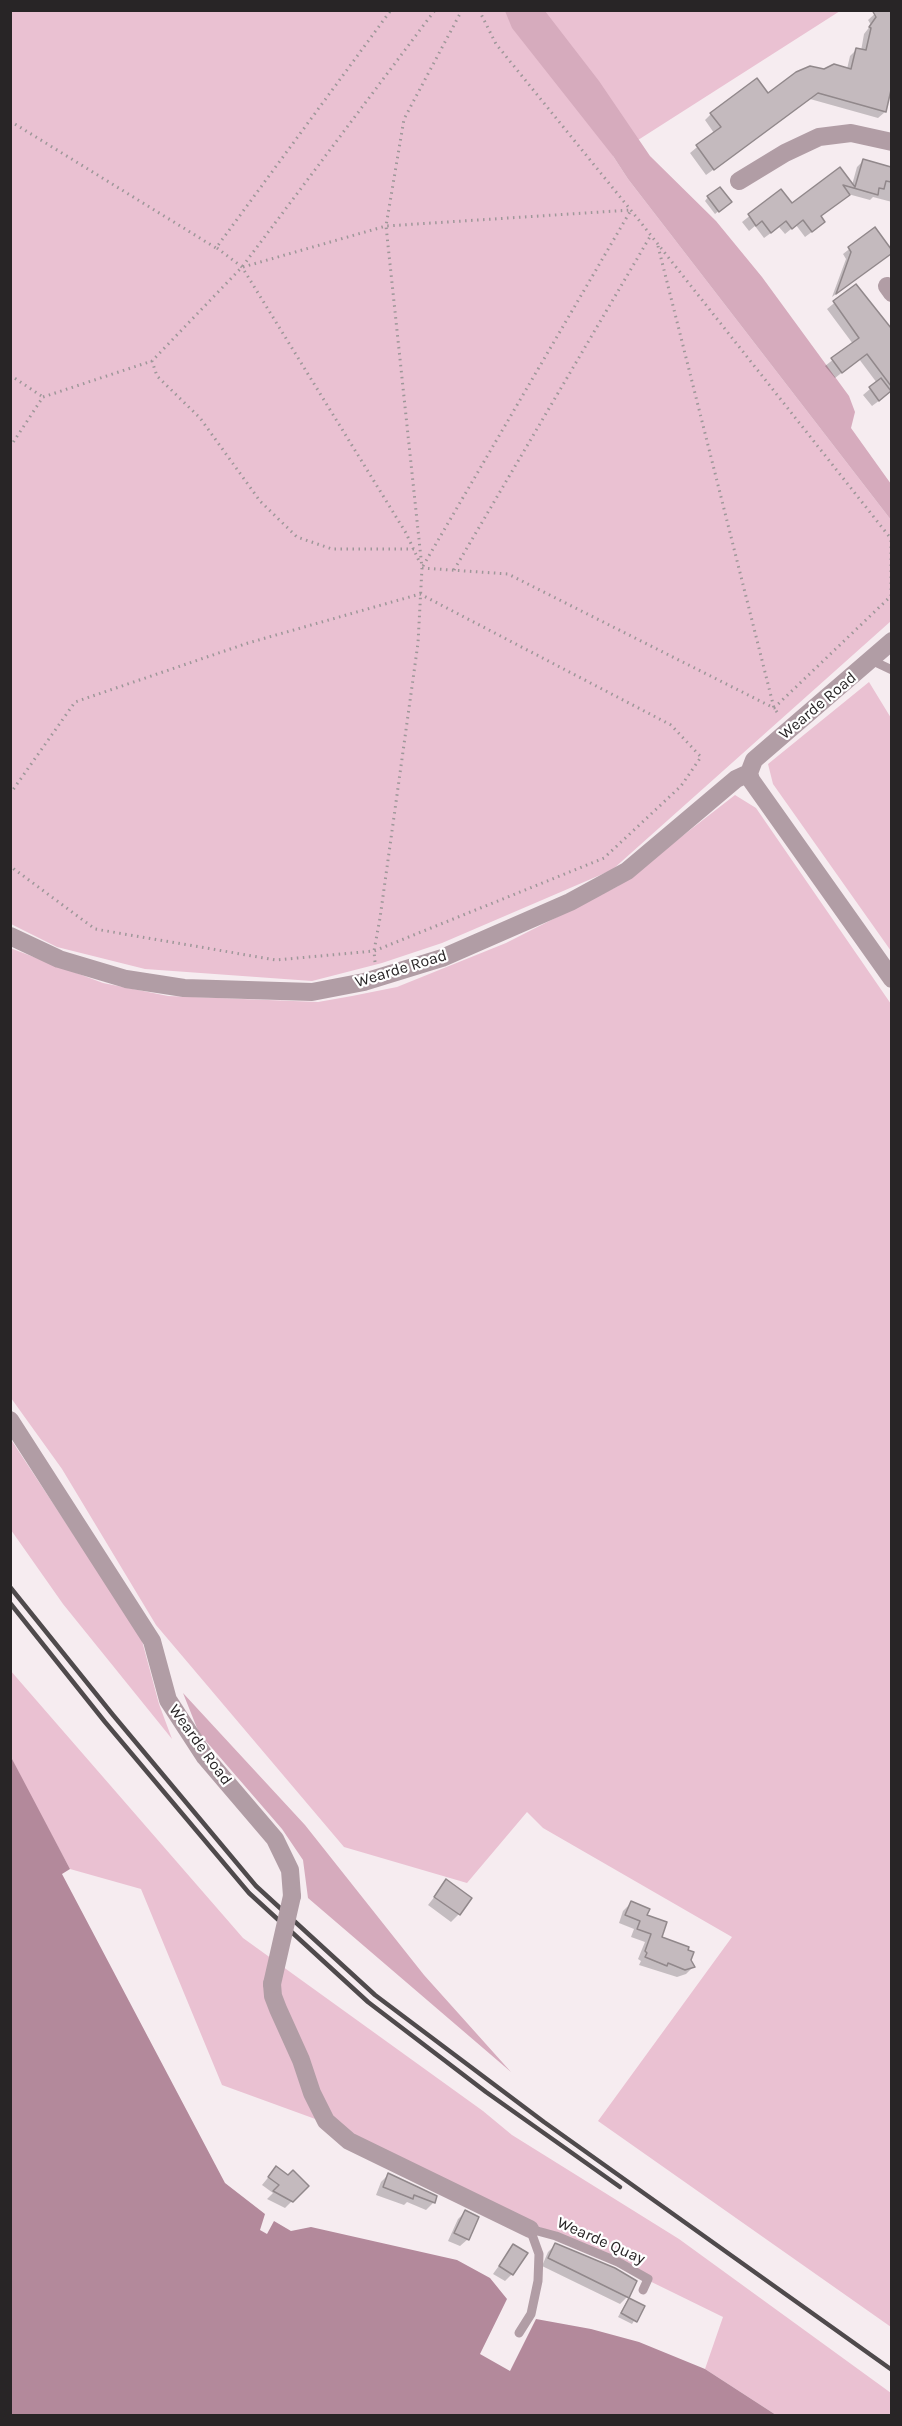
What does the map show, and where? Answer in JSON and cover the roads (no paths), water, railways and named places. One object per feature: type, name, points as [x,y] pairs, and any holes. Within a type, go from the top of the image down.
[{"type":"street","points":[[739,181],[785,153],[819,137],[851,133],[891,142]]},
{"type":"street","name":"Wearde Road","points":[[10,936],[60,959],[126,979],[184,988],[312,992],[377,978],[442,958],[570,902],[627,871],[736,779],[749,773],[754,760],[891,641]]},
{"type":"street","points":[[749,773],[751,780],[891,979]]},
{"type":"street","name":"Wearde Road","points":[[10,1420],[152,1641],[168,1701],[205,1756],[275,1839],[290,1870],[292,1896],[272,1984],[273,1996],[301,2060],[312,2093],[326,2121],[349,2141],[530,2229]]},
{"type":"lane","points":[[871,660],[891,670]]},
{"type":"lane","points":[[519,2333],[531,2314],[538,2281],[539,2254],[530,2229]]},
{"type":"lane","name":"Wearde Quay","points":[[530,2229],[556,2236],[618,2262],[648,2279],[643,2290]]},
{"type":"railway","points":[[10,1587],[256,1886],[375,1995],[544,2122],[892,2370]]},
{"type":"railway","points":[[10,1603],[105,1722],[249,1893],[368,2002],[486,2092],[620,2187]]}]
